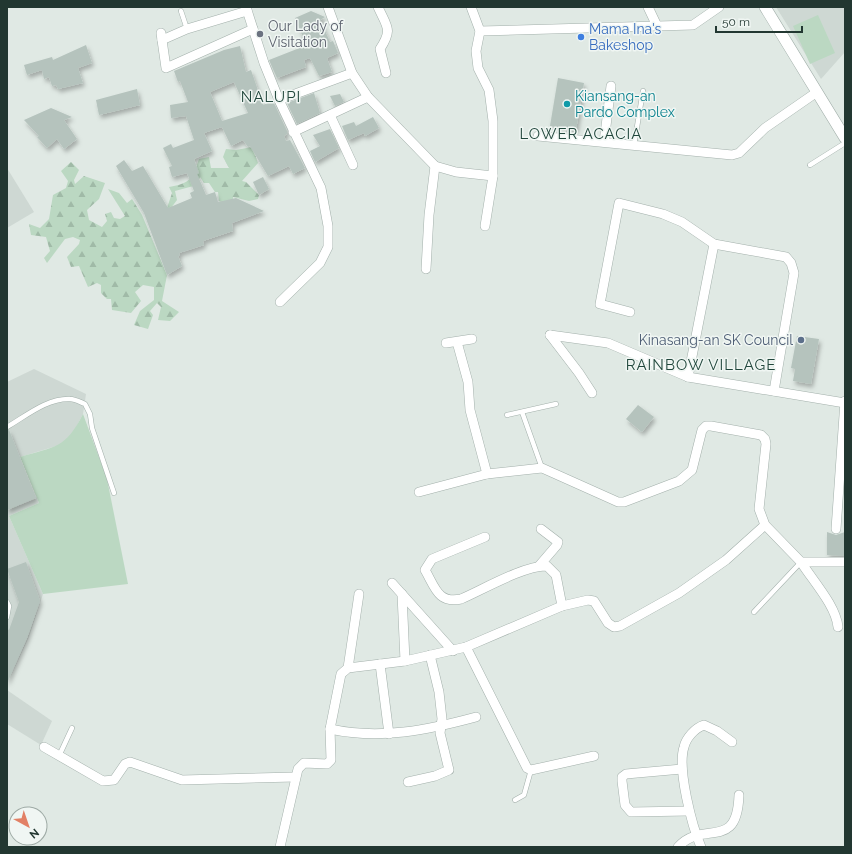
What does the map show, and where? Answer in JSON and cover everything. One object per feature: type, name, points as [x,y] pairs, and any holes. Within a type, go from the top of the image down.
[{"type":"street","points":[[378,7],[388,32],[386,40],[380,49],[386,73]]},
{"type":"street","points":[[472,7],[480,31],[476,51],[478,68],[489,90],[493,121],[493,176],[485,226]]},
{"type":"street","points":[[648,7],[657,26]]},
{"type":"street","points":[[480,31],[693,25],[719,7]]},
{"type":"street","points":[[765,7],[845,138]]},
{"type":"street","points":[[332,8],[352,73],[368,97],[435,166],[456,172],[493,176]]},
{"type":"street","points":[[253,29],[166,68],[162,36],[247,9],[264,62],[279,100],[321,188],[329,238],[326,251],[320,263],[280,302]]},
{"type":"street","points":[[279,100],[352,73]]},
{"type":"street","points":[[604,142],[612,86]]},
{"type":"street","points":[[538,136],[732,155],[739,153],[765,128],[817,92]]},
{"type":"street","points":[[293,132],[368,97]]},
{"type":"street","points":[[330,115],[353,165]]},
{"type":"street","points":[[426,269],[429,215],[435,166]]},
{"type":"street","points":[[630,312],[600,304],[618,203],[662,214],[682,222],[714,244],[786,257],[791,262],[794,273],[774,391]]},
{"type":"street","points":[[688,377],[714,244]]},
{"type":"street","points":[[592,393],[579,373],[550,335],[608,343],[688,377],[845,402],[836,529]]},
{"type":"street","points":[[446,343],[472,339]]},
{"type":"street","points":[[457,342],[468,382],[470,410],[487,474]]},
{"type":"street","points":[[419,492],[487,474],[542,468],[611,499],[624,502],[679,481],[687,476],[692,470],[702,430],[706,426],[761,435],[765,439],[766,444],[759,509],[766,525],[801,562],[831,607],[837,619],[838,627]]},
{"type":"street","points":[[280,847],[298,769],[304,764],[327,764],[331,760],[330,729],[341,674],[348,668],[405,661],[453,651],[466,647],[562,606],[588,600],[594,602],[608,622],[614,627],[620,626],[679,592],[726,560],[766,525]]},
{"type":"street","points":[[539,566],[558,542],[541,529]]},
{"type":"street","points":[[485,537],[432,558],[425,570],[441,597],[450,602],[539,566],[547,566],[556,575],[562,606]]},
{"type":"street","points":[[801,562],[845,562]]},
{"type":"street","points":[[392,583],[453,651]]},
{"type":"street","points":[[348,668],[359,594]]},
{"type":"street","points":[[402,594],[405,661]]},
{"type":"street","points":[[466,647],[524,765],[531,770],[594,756]]},
{"type":"street","points":[[408,782],[435,776],[449,770],[441,738],[440,727],[442,709],[436,676],[430,655]]},
{"type":"street","points":[[380,664],[389,734]]},
{"type":"street","points":[[330,729],[360,734],[389,734],[440,727],[476,718]]},
{"type":"street","points":[[701,847],[696,836],[689,811],[682,769],[684,748],[697,727],[704,725],[717,731],[732,742]]},
{"type":"street","points":[[44,747],[103,781],[114,780],[125,764],[130,762],[182,780],[295,777]]},
{"type":"street","points":[[682,769],[626,774],[622,777],[625,805],[631,812],[689,811]]},
{"type":"street","points":[[678,847],[696,836],[718,832],[733,825],[737,818],[739,796]]},
{"type":"lane","points":[[181,11],[187,28]]},
{"type":"lane","points":[[634,145],[643,91]]},
{"type":"lane","points":[[810,165],[845,143]]},
{"type":"lane","points":[[7,427],[45,405],[59,400],[72,399],[85,404],[90,414],[92,428],[114,494]]},
{"type":"lane","points":[[507,415],[556,404]]},
{"type":"lane","points":[[522,412],[542,468]]},
{"type":"lane","points":[[754,612],[801,562]]},
{"type":"lane","points":[[7,602],[9,606],[7,617]]},
{"type":"lane","points":[[59,756],[72,728]]},
{"type":"lane","points":[[515,800],[524,795],[531,770]]},
{"type":"shaded area","points":[[776,7],[845,7],[845,52],[821,79]]},
{"type":"shaded area","points":[[7,168],[34,212],[7,228]]},
{"type":"shaded area","points":[[34,369],[86,394],[83,414],[74,431],[63,444],[20,457],[39,503],[9,516],[43,594],[29,637],[7,684],[7,382]]},
{"type":"shaded area","points":[[7,690],[52,721],[41,745],[7,724]]},
{"type":"green space","points":[[818,15],[835,53],[810,64],[793,26]]},
{"type":"green space","points":[[252,147],[258,163],[242,181],[246,182],[259,195],[258,199],[249,201],[233,197],[233,205],[228,206],[219,201],[218,192],[215,192],[209,183],[204,183],[200,177],[197,185],[175,191],[177,200],[171,208],[167,208],[172,193],[169,187],[182,184],[190,179],[199,159],[209,157],[211,168],[229,168],[223,157],[226,149],[236,150]]},
{"type":"green space","points":[[71,162],[79,170],[74,180],[75,184],[84,176],[105,183],[99,199],[87,210],[89,220],[102,227],[107,221],[105,214],[111,212],[114,218],[120,219],[125,216],[108,189],[119,193],[127,203],[132,199],[142,215],[167,275],[162,301],[179,312],[170,321],[158,320],[161,307],[157,303],[150,311],[153,315],[148,329],[134,325],[140,311],[154,300],[154,287],[143,285],[135,292],[141,301],[131,313],[112,310],[111,299],[107,299],[101,293],[101,285],[97,283],[88,287],[79,266],[71,267],[67,257],[79,244],[80,240],[73,237],[65,239],[47,263],[44,258],[50,251],[46,237],[31,235],[29,224],[40,228],[49,219],[53,195],[66,188],[68,181],[61,171]]},
{"type":"green space","points":[[83,414],[107,479],[128,584],[43,594],[9,516],[39,503],[20,457],[51,448],[65,440],[71,434]]},
{"type":"building","points":[[311,11],[325,17],[320,20],[330,42],[333,41],[338,53],[327,58],[332,72],[319,76],[310,58],[304,60],[306,67],[277,78],[269,60],[302,47],[299,39],[303,37],[295,18]]},
{"type":"building","points":[[86,45],[92,63],[78,68],[83,83],[58,89],[56,85],[52,86],[49,77],[44,79],[42,70],[27,75],[24,65],[52,57],[53,60]]},
{"type":"building","points":[[240,46],[246,72],[251,70],[263,105],[273,101],[287,131],[287,134],[284,136],[286,141],[290,140],[305,168],[293,174],[289,166],[268,176],[250,146],[248,147],[243,140],[231,146],[222,127],[204,133],[212,151],[194,159],[199,173],[197,174],[206,195],[215,192],[218,202],[236,198],[264,211],[232,223],[233,231],[203,241],[204,245],[179,253],[180,256],[178,256],[182,266],[167,275],[144,213],[116,166],[124,160],[132,171],[143,166],[168,208],[192,198],[190,193],[194,191],[187,173],[172,177],[169,167],[172,166],[163,148],[171,144],[173,148],[194,140],[186,116],[171,118],[170,105],[188,102],[180,81],[178,82],[174,71],[224,50]],"holes":[[[234,82],[248,113],[222,121],[210,92]]]},
{"type":"building","name":"Kiansang-an Pardo Complex","points":[[558,78],[584,83],[576,130],[550,126]]},
{"type":"building","points":[[137,89],[140,105],[99,115],[96,100]]},
{"type":"building","points":[[314,93],[320,113],[297,124],[287,103]]},
{"type":"building","points":[[340,94],[344,102],[335,106],[330,96]]},
{"type":"building","points":[[51,108],[72,117],[64,120],[77,139],[64,149],[57,139],[47,148],[37,137],[39,136],[24,120]]},
{"type":"building","points":[[373,117],[379,128],[365,136],[364,133],[348,140],[342,126],[354,122],[356,126]]},
{"type":"building","points":[[330,129],[339,148],[315,162],[310,151],[320,146],[313,135]]},
{"type":"building","points":[[263,177],[269,189],[259,195],[253,182]]},
{"type":"building","points":[[797,336],[819,339],[811,384],[793,381],[795,369],[791,368]]},
{"type":"building","points":[[638,405],[654,417],[642,432],[626,419]]},
{"type":"building","points":[[9,430],[36,498],[7,510],[7,431]]},
{"type":"building","points":[[827,532],[836,535],[845,532],[845,556],[827,555]]},
{"type":"building","points":[[26,562],[40,601],[27,638],[7,683],[7,629],[9,630],[19,602],[7,569]]},
{"type":"place","name":"Our Lady of Visitation","points":[[260,34]]},
{"type":"place","name":"Mama Ina's Bakeshop","points":[[581,37]]},
{"type":"place","name":"Kiansang-an Pardo Complex","points":[[567,104]]},
{"type":"place","name":"Kinasang-an SK Council","points":[[801,340]]},
{"type":"district","name":"NALUPI","points":[[271,97]]},
{"type":"district","name":"LOWER ACACIA","points":[[581,134]]},
{"type":"district","name":"RAINBOW VILLAGE","points":[[701,365]]}]
